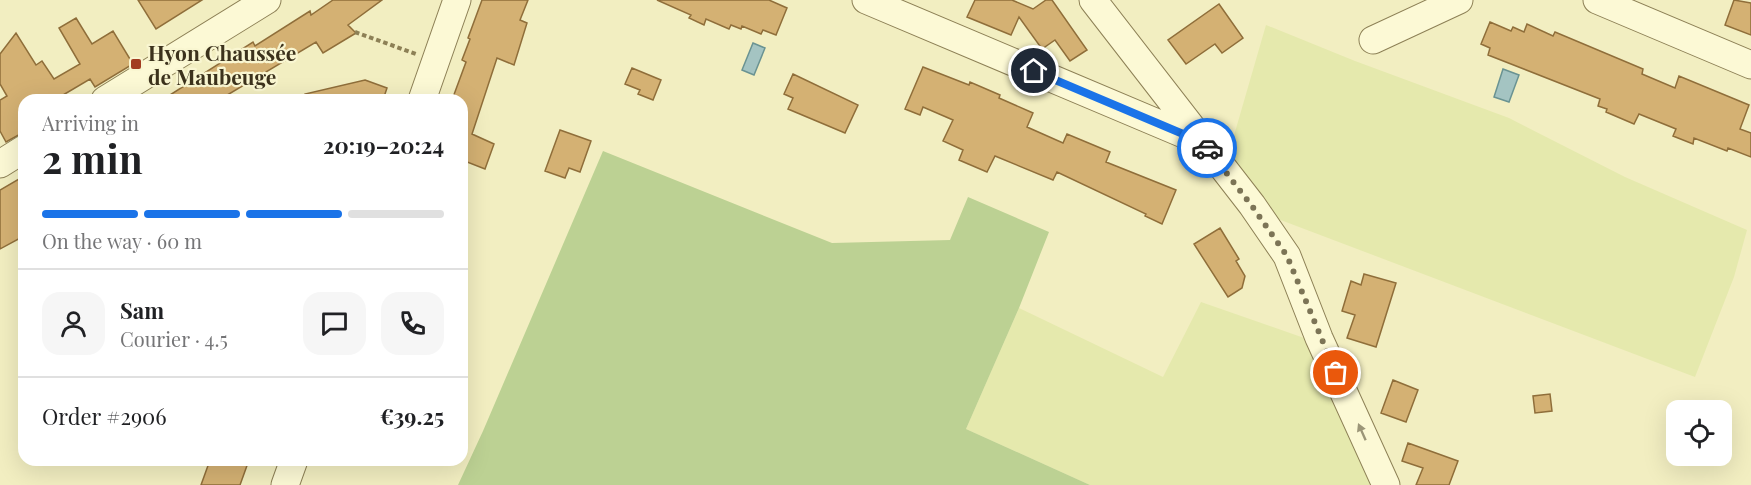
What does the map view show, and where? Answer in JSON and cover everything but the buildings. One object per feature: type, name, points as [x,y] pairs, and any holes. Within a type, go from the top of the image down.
[{"type":"street","points":[[115,94],[267,0]]},
{"type":"street","points":[[424,94],[457,0]]},
{"type":"street","points":[[866,0],[1202,142]]},
{"type":"street","points":[[1093,0],[1287,256],[1319,338],[1386,485]]},
{"type":"street","points":[[1373,40],[1459,0]]},
{"type":"street","points":[[1597,0],[1751,65]]},
{"type":"street","points":[[0,164],[18,153]]},
{"type":"street","points":[[285,485],[292,466]]},
{"type":"path","points":[[355,32],[436,60]]},
{"type":"green space","points":[[1266,25],[1355,61],[1509,118],[1625,177],[1747,230],[1734,277],[1695,377],[1278,219],[1224,170]]},
{"type":"green space","points":[[603,151],[832,243],[950,240],[968,197],[1049,232],[1019,308],[966,429],[1090,485],[458,485]]},
{"type":"green space","points":[[1201,302],[1307,339],[1386,485],[1090,485],[966,429],[1019,308],[1163,377]]},
{"type":"water","points":[[753,43],[765,48],[754,75],[742,70]]},
{"type":"water","points":[[1503,69],[1519,75],[1509,102],[1494,97]]},
{"type":"way so far","points":[[1207,148],[1287,256],[1319,338],[1336,373]]},
{"type":"place","name":"Hyon Chaussée de Maubeuge","points":[[136,64]]},
{"type":"route","points":[[1034,71],[1202,142],[1207,148]]}]
